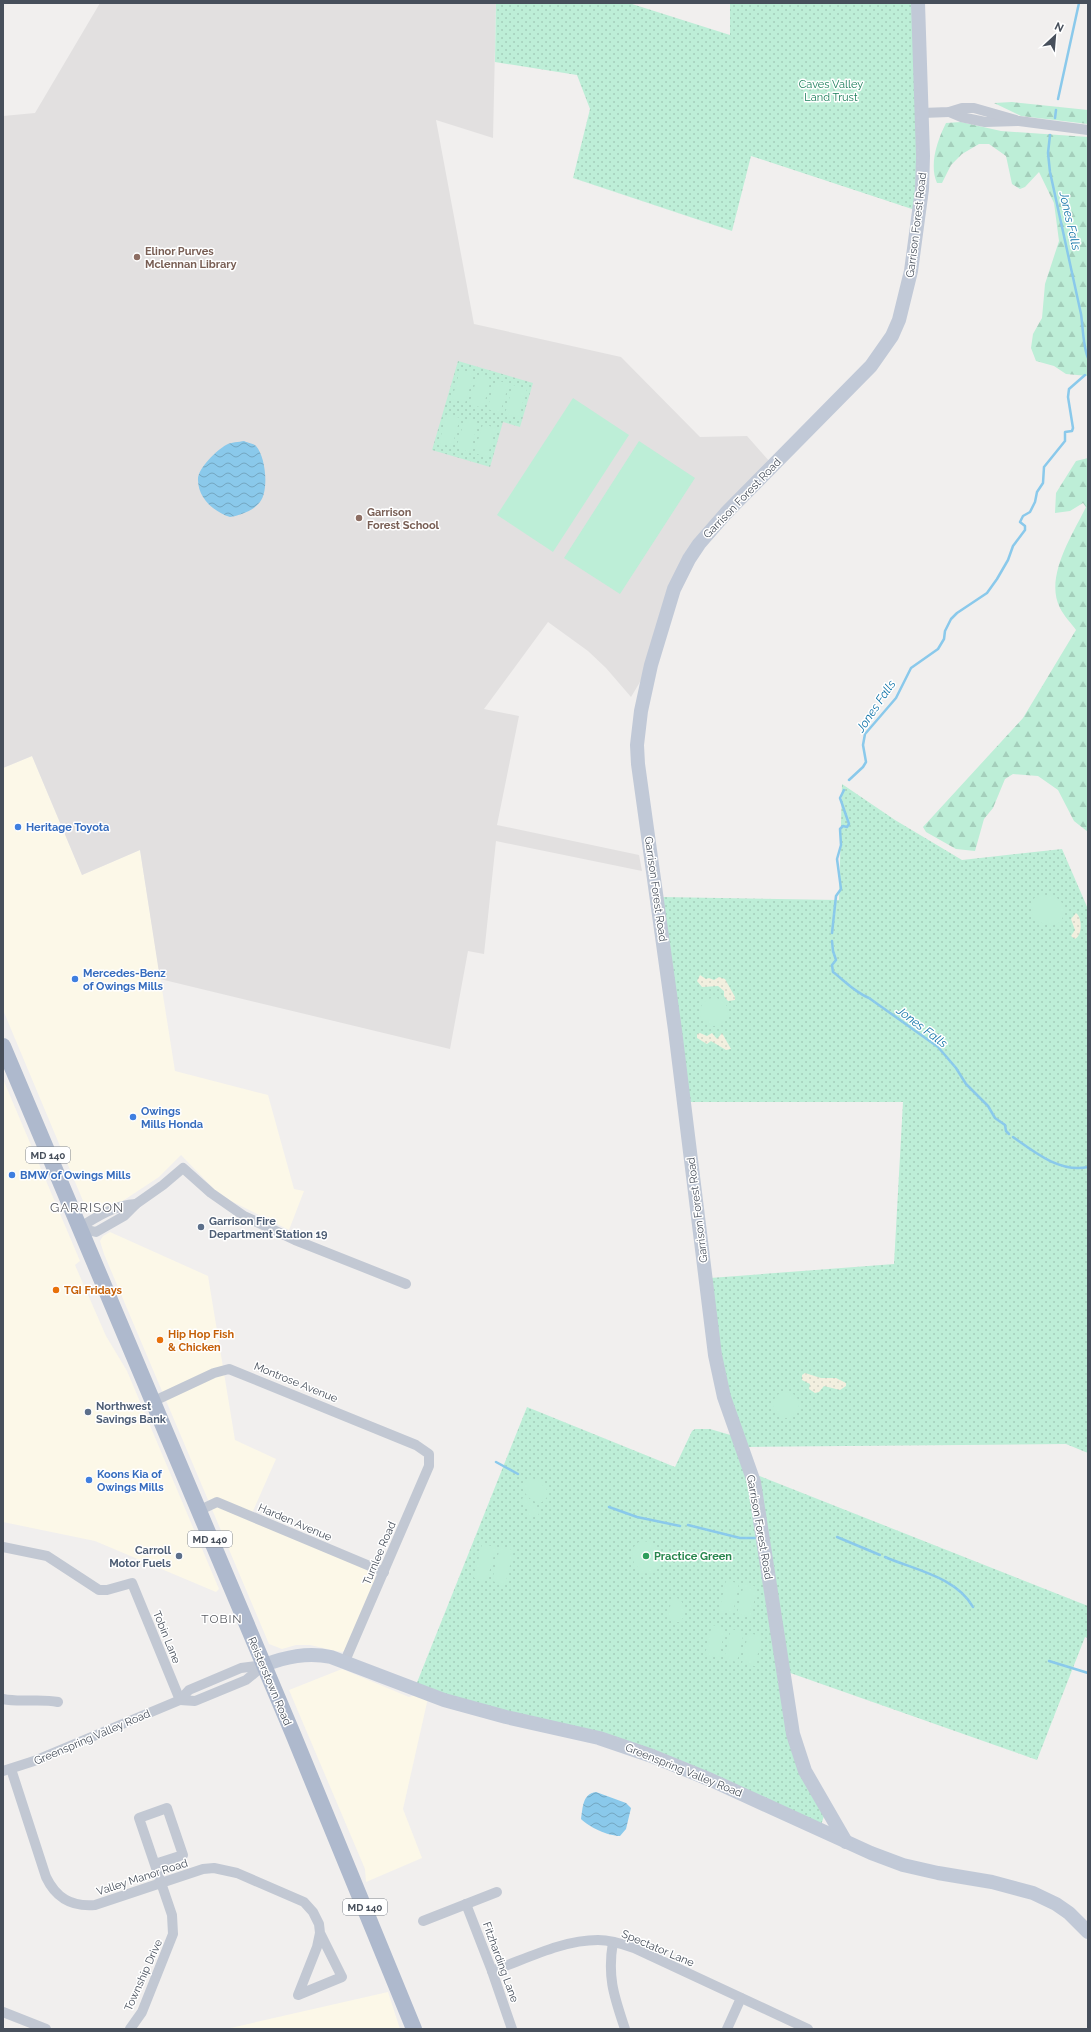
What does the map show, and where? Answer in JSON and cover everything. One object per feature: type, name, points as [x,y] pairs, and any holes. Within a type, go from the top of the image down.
[{"type":"main road","name":"Garrison Forest Road","points":[[846,1842],[805,1771],[793,1734],[754,1482],[724,1396],[719,1375],[702,1255],[675,1030],[641,787],[637,745],[641,711],[651,665],[674,589],[689,559],[710,530],[726,513],[871,366],[882,352],[895,330],[904,305],[911,271],[922,188],[922,113],[918,3]]},
{"type":"main road","name":"Reisterstown Road","points":[[3,1046],[264,1665],[414,2029]]},
{"type":"main road","name":"Greenspring Valley Road","points":[[264,1665],[289,1657],[324,1655],[345,1661],[451,1702],[593,1737],[652,1756],[711,1780],[887,1860],[915,1868],[992,1882],[1033,1894],[1056,1904],[1069,1913],[1088,1932]]},
{"type":"street","points":[[922,113],[948,112],[961,117],[985,122],[1019,121],[1088,130]]},
{"type":"street","points":[[79,1228],[96,1232],[124,1216],[136,1204],[163,1185],[183,1168],[211,1193],[244,1216],[302,1242],[406,1284]]},
{"type":"street","name":"Montrose Avenue","points":[[152,1402],[214,1373],[229,1369],[416,1445],[429,1454]]},
{"type":"street","name":"Turnlee Road","points":[[345,1661],[429,1466],[429,1454]]},
{"type":"street","name":"Harden Avenue","points":[[198,1511],[217,1502],[384,1572]]},
{"type":"street","name":"Tobin Lane","points":[[3,1547],[47,1556],[99,1590],[108,1590],[132,1583],[180,1700]]},
{"type":"street","name":"Greenspring Valley Road","points":[[7,1770],[34,1761],[180,1700],[189,1690],[241,1668],[264,1665]]},
{"type":"street","points":[[3,1699],[17,1701],[47,1700],[58,1702]]},
{"type":"street","name":"Valley Manor Road","points":[[7,1770],[46,1877],[51,1887],[61,1898],[77,1904],[95,1904],[203,1869],[214,1868],[237,1873],[304,1902],[313,1912],[319,1924],[320,1933],[317,1947],[298,1995],[342,1977],[320,1933]]},
{"type":"street","name":"Township Drive","points":[[130,2029],[142,2012],[174,1934],[172,1915],[139,1818],[167,1808],[183,1855],[155,1864]]},
{"type":"street","points":[[423,1921],[497,1892]]},
{"type":"street","name":"Fitzharding Lane","points":[[466,1904],[492,1971],[512,2029]]},
{"type":"street","name":"Spectator Lane","points":[[492,1971],[578,1942],[600,1940],[612,1942],[634,1948],[808,2029]]},
{"type":"street","points":[[612,1942],[609,1968],[610,1982],[626,2029]]},
{"type":"street","points":[[727,2029],[741,1998]]},
{"type":"street","points":[[3,2012],[46,2029]]},
{"type":"shaded area","name":"Garrison Forest School","points":[[100,3],[496,3],[493,138],[436,120],[474,324],[621,357],[700,437],[747,436],[770,462],[708,527],[643,677],[631,697],[606,668],[588,651],[548,622],[484,709],[519,716],[497,825],[639,855],[642,871],[496,841],[484,954],[468,951],[450,1049],[160,979],[140,850],[82,875],[32,756],[3,768],[3,116],[35,113]]},
{"type":"shaded area","points":[[32,756],[82,875],[140,850],[175,1071],[268,1095],[294,1189],[304,1191],[289,1230],[231,1201],[214,1189],[181,1155],[159,1177],[118,1204],[97,1214],[90,1213],[86,1208],[3,1010],[3,768]]},
{"type":"shaded area","points":[[3,1079],[80,1261],[75,1265],[106,1336],[127,1371],[219,1589],[216,1592],[95,1541],[3,1522]]},
{"type":"shaded area","points":[[110,1232],[208,1276],[235,1440],[276,1459],[249,1520],[373,1572],[375,1575],[375,1580],[347,1649],[342,1652],[310,1645],[296,1645],[282,1649],[269,1644],[104,1254],[100,1241],[103,1236]]},
{"type":"shaded area","points":[[342,1669],[409,1697],[416,1695],[428,1698],[403,1809],[422,1858],[366,1882],[365,1869],[289,1690]]},
{"type":"shaded area","points":[[388,1992],[400,2029],[226,2029]]},
{"type":"green space","name":"Caves Valley Land Trust","points":[[496,3],[632,4],[730,35],[730,3],[914,3],[918,114],[915,210],[751,156],[732,231],[573,178],[590,109],[577,75],[495,62]]},
{"type":"green space","points":[[1012,102],[1088,110],[1088,124],[1021,116],[994,103]]},
{"type":"green space","points":[[961,122],[1001,131],[1088,137],[1088,376],[1066,374],[1054,366],[1036,361],[1031,348],[1033,334],[1042,318],[1045,284],[1059,241],[1054,203],[1039,172],[1025,187],[1020,189],[1012,184],[1006,156],[989,144],[979,144],[962,154],[951,165],[942,183],[937,183],[934,161],[940,137],[946,123]]},
{"type":"green space","points":[[458,361],[533,383],[520,427],[503,422],[490,467],[432,450]]},
{"type":"green space","points":[[460,370],[474,374],[465,403],[452,399]]},
{"type":"green space","points":[[478,375],[491,379],[483,408],[469,404]]},
{"type":"green space","points":[[496,380],[509,384],[500,413],[487,409]]},
{"type":"green space","points":[[513,385],[527,389],[518,418],[505,414]]},
{"type":"green space","points":[[573,398],[629,435],[553,552],[497,515]]},
{"type":"green space","points":[[447,414],[460,418],[452,447],[439,443]]},
{"type":"green space","points":[[465,419],[478,423],[470,452],[456,448]]},
{"type":"green space","points":[[483,424],[496,428],[487,457],[474,453]]},
{"type":"green space","points":[[639,441],[695,478],[620,594],[564,558]]},
{"type":"green space","points":[[1088,458],[1088,832],[1074,821],[1058,790],[1038,776],[1013,774],[1005,779],[993,808],[984,819],[975,851],[956,849],[926,832],[923,827],[1023,718],[1076,630],[1060,608],[1056,596],[1055,583],[1062,556],[1086,507],[1083,503],[1070,511],[1055,513],[1056,493],[1076,461]]},
{"type":"green space","points":[[842,784],[895,820],[962,860],[1062,849],[1088,909],[1088,1453],[1066,1444],[748,1447],[757,1475],[1088,1606],[1088,1638],[1085,1637],[1037,1760],[779,1669],[824,1816],[821,1825],[713,1775],[416,1685],[527,1407],[675,1467],[692,1431],[695,1429],[710,1429],[744,1439],[723,1378],[710,1278],[894,1264],[903,1102],[688,1102],[661,897],[839,900]]},
{"type":"green space","points":[[1038,896],[1055,896],[1063,904],[1064,913],[1062,920],[1058,924],[1046,925],[1035,918],[1031,912],[1032,900]]},
{"type":"green space","points":[[714,998],[724,1002],[728,1012],[724,1022],[714,1026],[704,1022],[700,1012],[704,1002]]},
{"type":"green space","points":[[786,1392],[795,1396],[799,1405],[795,1414],[786,1418],[777,1414],[773,1405],[777,1396]]},
{"type":"green space","points":[[531,1478],[538,1480],[547,1490],[547,1497],[542,1502],[539,1503],[533,1501],[525,1493],[525,1481]]},
{"type":"green space","points":[[523,1497],[525,1497],[529,1504],[538,1510],[539,1514],[536,1517],[529,1517],[527,1509],[521,1503]]},
{"type":"green space","name":"Practice Green","points":[[641,1541],[649,1542],[656,1548],[660,1555],[661,1564],[652,1574],[643,1573],[634,1563],[632,1557],[635,1545]]},
{"type":"green space","points":[[482,1544],[496,1547],[487,1581],[474,1578]]},
{"type":"green space","points":[[500,1547],[514,1550],[505,1585],[492,1581]]},
{"type":"green space","points":[[726,1581],[739,1583],[733,1613],[719,1611]]},
{"type":"green space","points":[[744,1584],[757,1587],[751,1617],[737,1614]]},
{"type":"green space","points":[[675,1598],[680,1599],[683,1604],[685,1616],[679,1622],[674,1622],[668,1617],[671,1602]]},
{"type":"green space","points":[[712,1625],[725,1628],[719,1658],[705,1655]]},
{"type":"green space","points":[[731,1629],[744,1632],[737,1662],[724,1659]]},
{"type":"green space","points":[[748,1633],[762,1636],[755,1666],[742,1664]]},
{"type":"sand","points":[[1076,913],[1080,918],[1081,926],[1078,937],[1075,939],[1071,936],[1075,930],[1071,919]]},
{"type":"sand","points":[[700,975],[706,979],[709,978],[714,980],[719,977],[725,979],[735,997],[735,1000],[728,1001],[724,996],[724,991],[718,986],[702,987],[697,981]]},
{"type":"sand","points":[[700,1033],[707,1036],[712,1033],[717,1039],[722,1033],[731,1049],[726,1050],[711,1041],[707,1044],[697,1038],[697,1034]]},
{"type":"sand","points":[[805,1373],[821,1378],[836,1378],[846,1383],[846,1386],[840,1390],[824,1386],[819,1392],[815,1393],[809,1389],[810,1384],[802,1380],[802,1375]]},
{"type":"water","points":[[244,441],[255,445],[262,458],[265,474],[265,490],[260,502],[254,508],[242,514],[230,517],[218,512],[208,503],[201,493],[198,480],[204,465],[222,447],[230,443]]},
{"type":"water","points":[[596,1792],[626,1803],[631,1808],[626,1829],[620,1836],[615,1836],[599,1830],[581,1819],[584,1802],[591,1793]]},
{"type":"waterway","name":"Jones Falls","points":[[1058,99],[1079,3]]},
{"type":"waterway","name":"Jones Falls","points":[[1055,118],[1056,110]]},
{"type":"waterway","name":"Jones Falls","points":[[1050,135],[1048,153],[1050,172],[1081,314],[1084,343],[1088,358]]},
{"type":"waterway","name":"Jones Falls","points":[[849,780],[863,767],[866,762],[863,745],[865,734],[896,698],[911,668],[938,649],[944,639],[945,631],[951,619],[957,613],[987,593],[997,579],[1008,560],[1013,546],[1025,530],[1025,526],[1020,522],[1023,516],[1030,512],[1035,502],[1037,492],[1043,483],[1044,467],[1065,441],[1065,432],[1072,431],[1073,428],[1068,397],[1069,389],[1085,375]]},
{"type":"waterway","name":"Jones Falls","points":[[832,933],[836,896],[841,889],[837,859],[841,845],[840,829],[843,826],[847,827],[849,824],[840,798],[844,790]]},
{"type":"waterway","name":"Jones Falls","points":[[832,941],[836,960],[832,965],[833,972],[854,990],[869,998],[938,1047],[956,1068],[966,1084],[988,1106],[995,1118],[1005,1125],[1006,1131],[1009,1134]]},
{"type":"waterway","name":"Jones Falls","points":[[1013,1137],[1048,1160],[1067,1167],[1088,1167]]},
{"type":"waterway","points":[[496,1462],[518,1474]]},
{"type":"waterway","points":[[609,1507],[637,1517],[680,1526]]},
{"type":"waterway","points":[[688,1525],[740,1538],[755,1538]]},
{"type":"waterway","points":[[837,1537],[880,1555]]},
{"type":"waterway","points":[[885,1557],[946,1581],[966,1597],[973,1607]]},
{"type":"waterway","points":[[1049,1661],[1088,1673]]},
{"type":"place","name":"Elinor Purves Mclennan Library","points":[[137,257]]},
{"type":"place","name":"Garrison Forest School","points":[[359,518]]},
{"type":"place","name":"Heritage Toyota","points":[[18,827]]},
{"type":"place","name":"Mercedes-Benz of Owings Mills","points":[[75,979]]},
{"type":"place","name":"Owings Mills Honda","points":[[133,1117]]},
{"type":"place","name":"BMW of Owings Mills","points":[[12,1175]]},
{"type":"place","name":"Garrison Fire Department Station 19","points":[[201,1227]]},
{"type":"place","name":"TGI Fridays","points":[[56,1290]]},
{"type":"place","name":"Hip Hop Fish & Chicken","points":[[160,1340]]},
{"type":"place","name":"Northwest Savings Bank","points":[[88,1412]]},
{"type":"place","name":"Koons Kia of Owings Mills","points":[[89,1480]]},
{"type":"place","name":"Carroll Motor Fuels","points":[[179,1556]]},
{"type":"place","name":"Practice Green","points":[[646,1556]]},
{"type":"district","name":"GARRISON","points":[[87,1207]]},
{"type":"district","name":"TOBIN","points":[[222,1619]]}]
